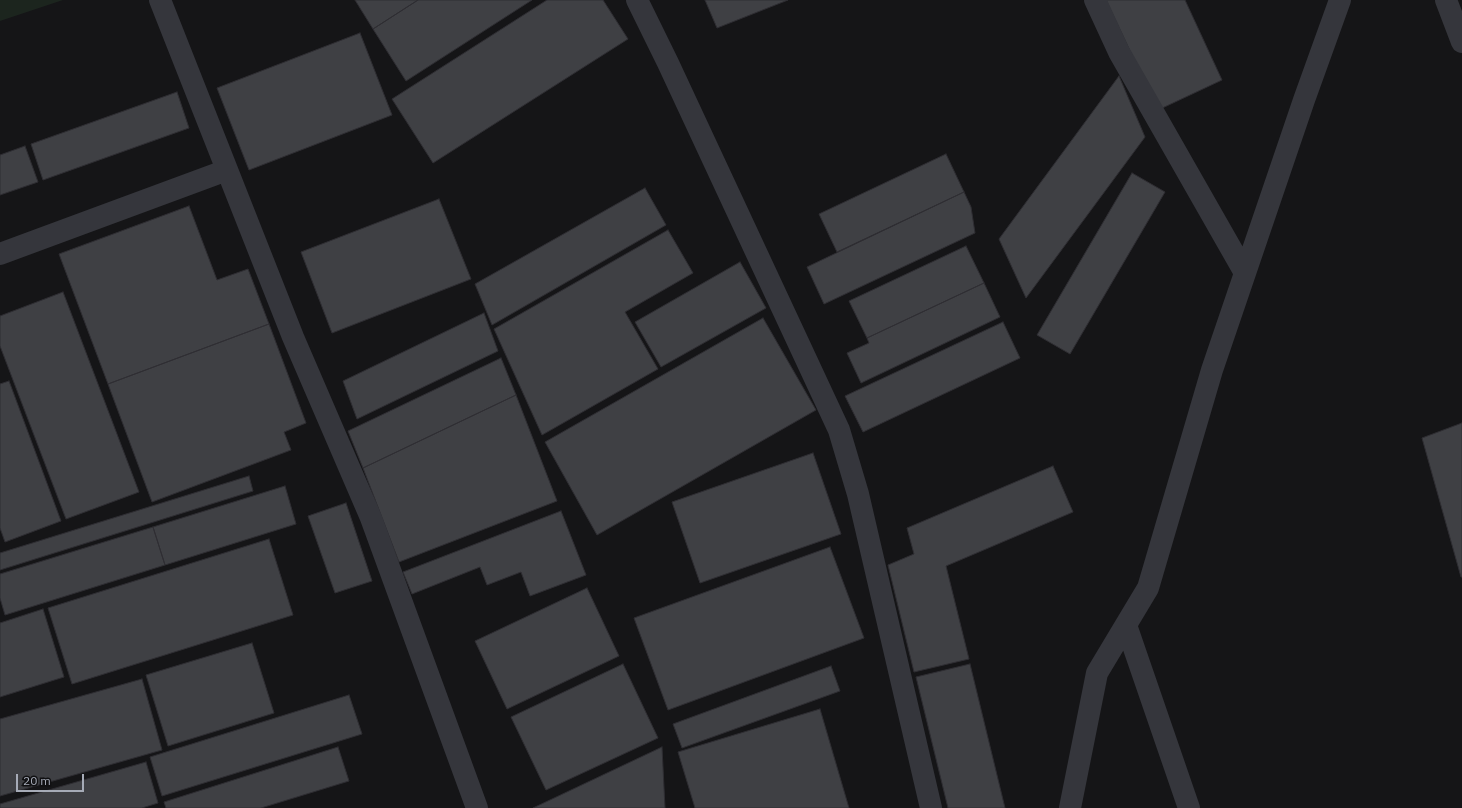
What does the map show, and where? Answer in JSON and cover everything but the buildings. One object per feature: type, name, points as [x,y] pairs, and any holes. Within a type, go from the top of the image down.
[{"type":"street","points":[[160,0],[293,337],[371,518],[477,808]]},
{"type":"street","points":[[637,0],[839,430],[858,494],[931,808]]},
{"type":"street","points":[[1095,0],[1119,52],[1245,274]]},
{"type":"street","points":[[1070,808],[1097,673],[1148,588],[1212,370],[1304,100],[1340,0]]},
{"type":"street","points":[[1446,0],[1462,42]]},
{"type":"street","points":[[0,254],[227,170]]},
{"type":"street","points":[[1126,625],[1189,808]]},
{"type":"shaded area","points":[[0,0],[63,0],[0,21]]}]
